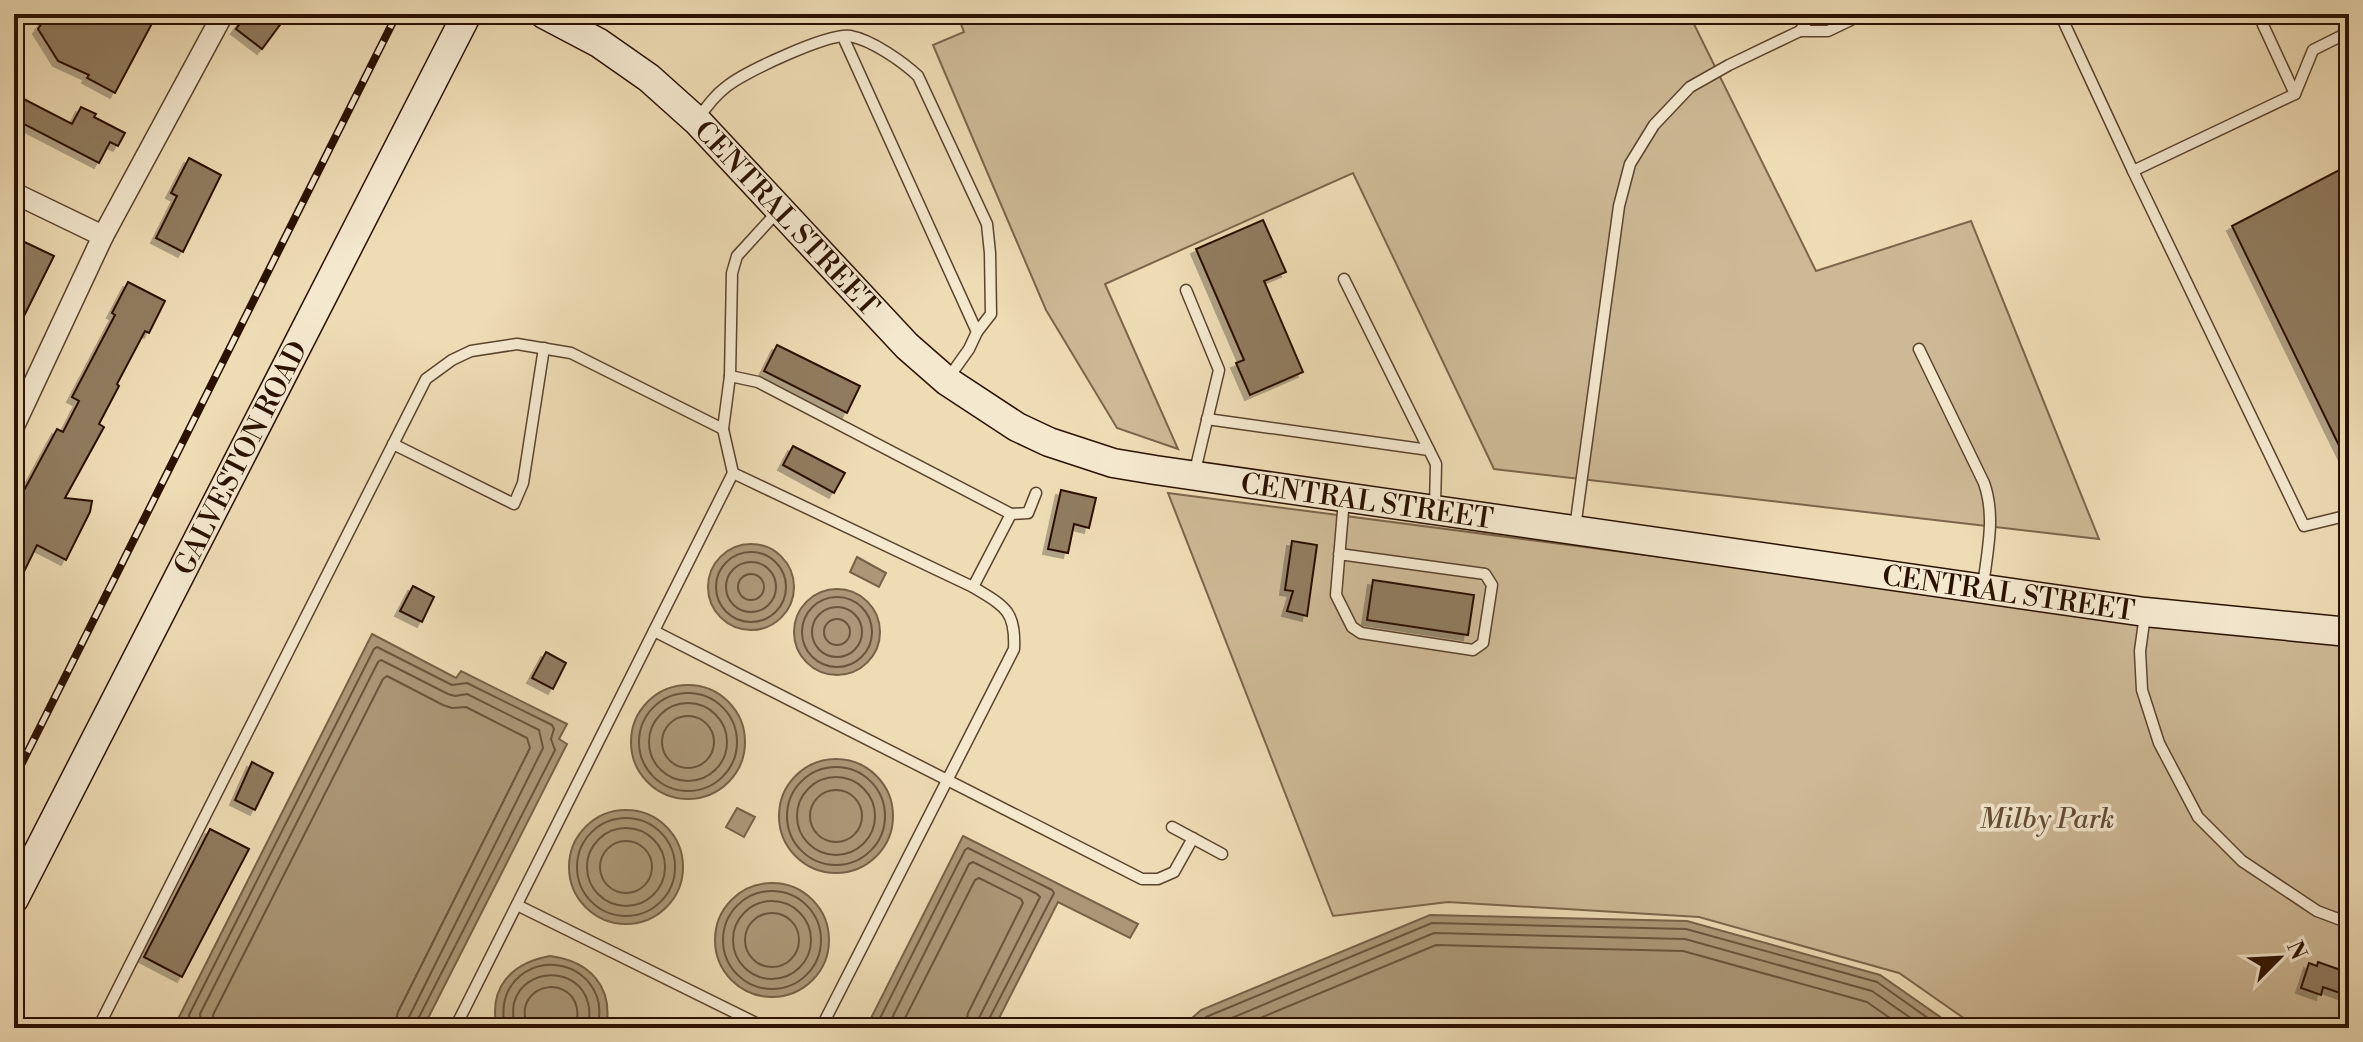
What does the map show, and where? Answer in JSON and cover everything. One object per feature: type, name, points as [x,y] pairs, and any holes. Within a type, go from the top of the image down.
[{"type":"street","points":[[14,426],[103,236],[223,14]]},
{"type":"street","name":"GALVESTON ROAD","points":[[14,899],[467,14]]},
{"type":"street","name":"CENTRAL STREET","points":[[544,14],[599,43],[649,78],[697,121],[907,346],[947,381],[1017,427],[1049,442],[1113,463],[1194,476],[2145,612],[2349,632]]},
{"type":"street","points":[[14,193],[103,236]]},
{"type":"lane","points":[[1800,31],[1812,14]]},
{"type":"lane","points":[[2060,14],[2304,526],[2349,515]]},
{"type":"lane","points":[[2258,14],[2295,94]]},
{"type":"lane","points":[[1575,530],[1619,206],[1630,164],[1654,125],[1690,87],[1800,31],[1828,31],[1851,20]]},
{"type":"lane","points":[[2133,171],[2295,94],[2313,50],[2349,32]]},
{"type":"lane","points":[[697,121],[714,97],[729,84],[828,38],[850,36],[901,60],[918,76],[987,224],[990,253],[991,314],[947,381]]},
{"type":"lane","points":[[843,37],[977,332]]},
{"type":"lane","points":[[455,1028],[733,473],[723,429],[730,376],[732,273],[737,256],[780,209]]},
{"type":"lane","points":[[1344,279],[1436,464],[1435,510]]},
{"type":"lane","points":[[1186,290],[1219,370],[1194,476]]},
{"type":"lane","points":[[98,1028],[426,379],[471,351],[517,344],[544,348],[571,353],[723,429]]},
{"type":"lane","points":[[393,444],[514,504],[523,483],[544,348]]},
{"type":"lane","points":[[1919,349],[1990,499],[1992,518],[1982,589]]},
{"type":"lane","points":[[730,376],[758,382],[1011,514],[1028,513],[1036,493]]},
{"type":"lane","points":[[1207,419],[1429,450]]},
{"type":"lane","points":[[733,473],[973,587],[999,603],[1011,615],[1015,630],[1014,649],[821,1028]]},
{"type":"lane","points":[[1339,554],[1485,574],[1492,585],[1483,643],[1473,650],[1361,633],[1352,627],[1336,595],[1339,554],[1344,497]]},
{"type":"lane","points":[[973,587],[1011,514]]},
{"type":"lane","points":[[2145,612],[2140,651],[2142,690],[2159,743],[2198,817],[2242,861],[2317,911],[2349,923]]},
{"type":"lane","points":[[654,631],[1142,879],[1158,879],[1174,872],[1193,838]]},
{"type":"lane","points":[[1172,827],[1222,854]]},
{"type":"lane","points":[[517,905],[766,1028]]},
{"type":"green space","points":[[957,14],[1689,14],[1816,271],[1971,221],[2099,539],[1494,469],[1353,173],[1105,284],[1178,449],[1117,428],[1046,310],[933,45],[964,32]]},
{"type":"green space","name":"Milby Park","points":[[1168,493],[2349,646],[2349,1028],[1978,1028],[1899,973],[1699,917],[1448,902],[1333,916]]},
{"type":"water","points":[[751,544],[775,551],[787,563],[794,587],[787,611],[775,623],[751,630],[727,623],[715,611],[708,587],[715,563],[727,551]]},
{"type":"water","points":[[857,557],[886,573],[879,587],[850,572]]},
{"type":"water","points":[[837,589],[861,596],[873,608],[880,632],[873,656],[861,668],[837,675],[813,668],[801,656],[794,632],[801,608],[813,596]]},
{"type":"water","points":[[372,634],[456,678],[461,671],[567,724],[559,739],[567,744],[423,1028],[190,1028],[177,1021]]},
{"type":"water","points":[[688,685],[710,690],[728,702],[740,720],[745,742],[740,764],[728,782],[710,794],[688,799],[666,794],[648,782],[636,764],[631,742],[636,720],[648,702],[666,690]]},
{"type":"water","points":[[836,759],[858,764],[876,776],[888,794],[893,816],[888,838],[876,856],[858,868],[836,873],[814,868],[796,856],[784,838],[779,816],[784,794],[796,776],[814,764]]},
{"type":"water","points":[[737,808],[755,817],[744,837],[726,827]]},
{"type":"water","points":[[626,810],[648,815],[666,827],[678,845],[683,867],[678,889],[666,907],[648,919],[626,924],[604,919],[586,907],[574,889],[569,867],[574,845],[586,827],[604,815]]},
{"type":"water","points":[[963,836],[1138,924],[1130,938],[1058,902],[994,1028],[866,1028]]},
{"type":"water","points":[[772,883],[794,888],[812,900],[824,918],[829,940],[824,962],[812,980],[794,992],[772,997],[750,992],[732,980],[720,962],[715,940],[720,918],[732,900],[750,888]]},
{"type":"water","points":[[1430,915],[1687,921],[1880,975],[1956,1028],[1181,1028],[1201,1010]]},
{"type":"water","points":[[550,956],[576,963],[596,978],[606,1000],[606,1028],[497,1028],[496,1001],[506,980],[524,965]]},
{"type":"building","points":[[48,14],[157,14],[115,93],[87,78],[89,75],[58,61],[38,29]]},
{"type":"building","points":[[247,14],[288,14],[262,49],[236,29]]},
{"type":"building","points":[[14,94],[72,124],[81,107],[125,133],[118,146],[110,142],[99,163],[14,119]]},
{"type":"building","points":[[189,158],[221,175],[183,252],[156,238],[177,196],[171,193]]},
{"type":"building","points":[[2349,165],[2349,466],[2232,226]]},
{"type":"building","points":[[1263,220],[1286,272],[1264,281],[1303,372],[1250,395],[1236,363],[1244,360],[1196,249]]},
{"type":"building","points":[[14,237],[54,256],[14,336]]},
{"type":"building","points":[[128,282],[165,301],[117,384],[119,386],[99,424],[104,427],[65,498],[92,501],[90,512],[66,560],[37,545],[14,592],[14,509],[57,429],[63,432],[79,401],[72,397],[115,315],[112,313]]},
{"type":"building","points":[[777,345],[860,386],[847,413],[764,371]]},
{"type":"building","points":[[793,446],[845,473],[834,493],[783,465]]},
{"type":"building","points":[[1061,490],[1096,498],[1089,528],[1074,524],[1068,553],[1048,549]]},
{"type":"building","points":[[1292,541],[1317,545],[1307,616],[1287,611],[1293,591],[1285,590]]},
{"type":"building","points":[[1373,580],[1474,595],[1468,635],[1367,620]]},
{"type":"building","points":[[413,586],[434,597],[422,622],[400,611]]},
{"type":"building","points":[[546,652],[566,663],[553,689],[532,678]]},
{"type":"building","points":[[252,762],[273,773],[255,810],[235,800]]},
{"type":"building","points":[[210,829],[249,849],[182,977],[144,957]]},
{"type":"building","points":[[2318,962],[2349,973],[2349,996],[2323,987],[2321,995],[2301,988],[2309,963],[2317,966]]},
{"type":"railway","points":[[14,779],[397,14]]}]
